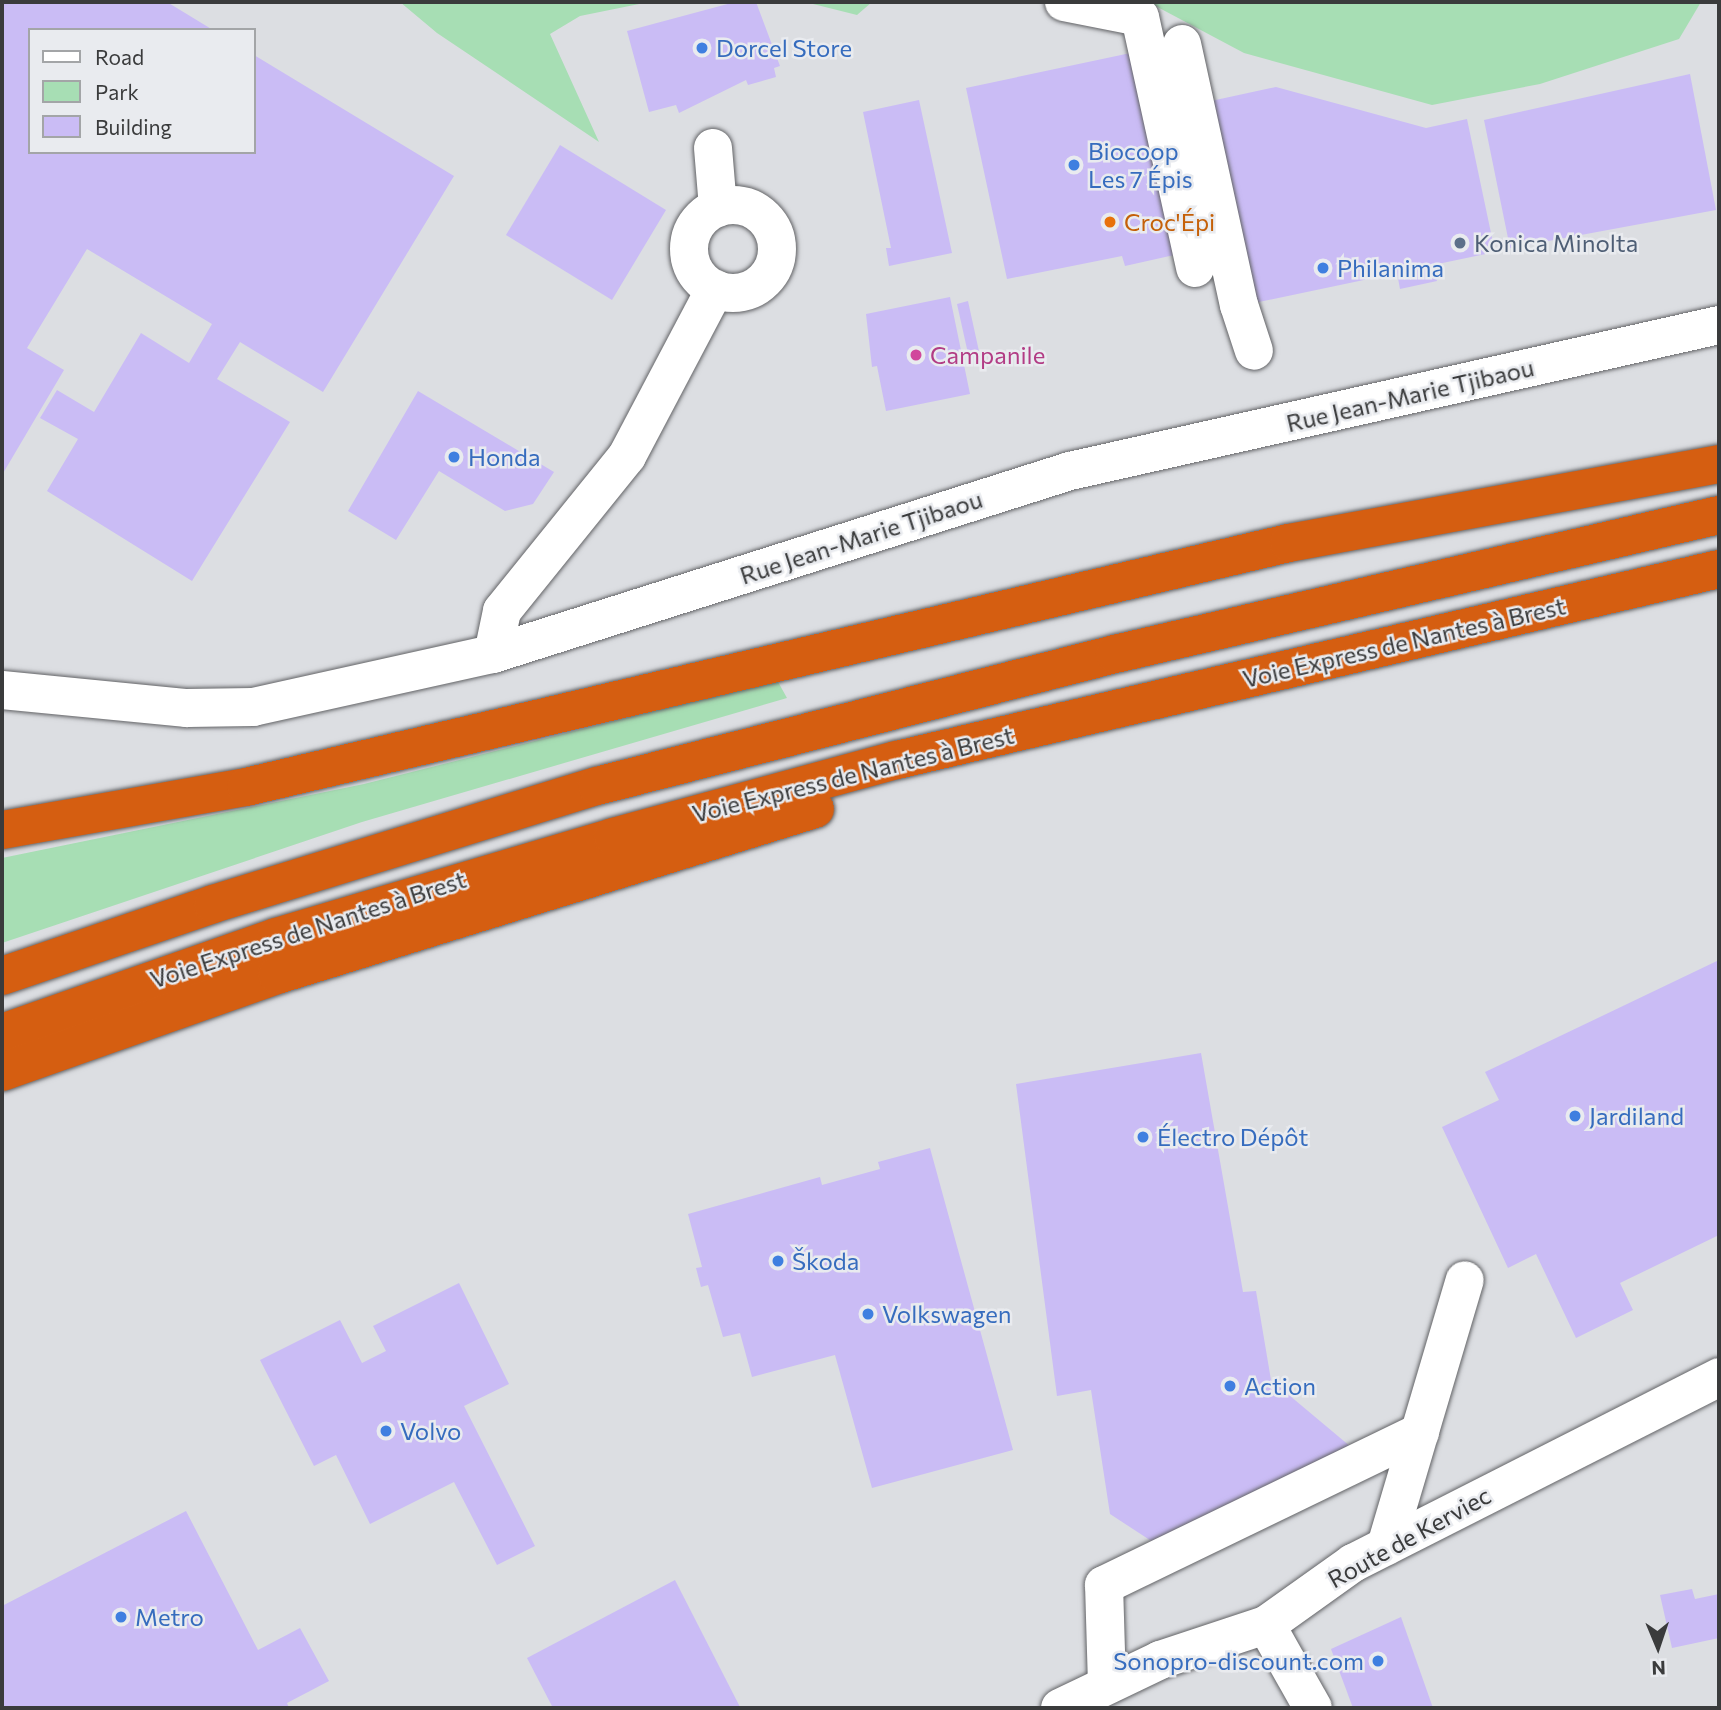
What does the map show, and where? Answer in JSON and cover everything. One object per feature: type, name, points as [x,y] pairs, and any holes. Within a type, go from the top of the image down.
[{"type":"highway","points":[[2,830],[246,787],[1289,543],[1719,464]]},
{"type":"highway","name":"Voie Express de Nantes à Brest","points":[[2,976],[213,904],[597,786],[1115,654],[1719,515]]},
{"type":"highway","name":"Voie Express de Nantes à Brest","points":[[2,1033],[380,904],[897,760],[1719,569]]},
{"type":"highway","points":[[2,1072],[277,975],[822,807],[897,760]]},
{"type":"street","points":[[1064,2],[1140,17],[1195,268]]},
{"type":"street","points":[[1182,44],[1239,305],[1254,351]]},
{"type":"street","points":[[713,148],[718,208]]},
{"type":"street","points":[[733,205],[760,214],[769,224],[777,251],[766,277],[743,292],[715,289],[703,281],[689,255],[695,226],[718,208],[733,205]]},
{"type":"street","points":[[493,654],[502,611],[627,456],[715,289]]},
{"type":"street","name":"Rue Jean-Marie Tjibaou","points":[[2,690],[187,708],[253,707],[493,654],[1070,471],[1719,325]]},
{"type":"street","points":[[1386,1546],[1465,1280]]},
{"type":"street","name":"Route de Kerviec","points":[[1060,1708],[1160,1660],[1266,1625],[1353,1563],[1719,1377]]},
{"type":"street","points":[[1107,1685],[1104,1585],[1420,1432]]},
{"type":"street","points":[[1266,1625],[1313,1708]]},
{"type":"green space","points":[[400,2],[649,2],[580,16],[550,34],[599,142],[437,33]]},
{"type":"green space","points":[[805,2],[872,2],[857,15]]},
{"type":"green space","points":[[1148,2],[1701,2],[1679,39],[1540,84],[1432,105],[1244,53]]},
{"type":"green space","points":[[777,680],[787,698],[362,822],[2,943],[2,858],[364,784]]},
{"type":"building","points":[[2,2],[167,2],[210,28],[28,28],[28,154],[256,154],[256,56],[454,176],[323,392],[240,342],[217,379],[290,422],[192,581],[47,491],[78,439],[40,418],[57,390],[94,412],[141,333],[189,363],[212,324],[87,249],[27,348],[64,370],[2,475]]},
{"type":"building","name":"Dorcel Store","points":[[735,2],[756,2],[780,66],[774,68],[776,77],[748,85],[746,80],[679,113],[676,105],[649,112],[627,31]]},
{"type":"building","name":"Biocoop Les 7 Épis","points":[[1140,51],[1183,253],[1125,266],[1122,256],[1007,279],[966,88]]},
{"type":"building","points":[[1690,74],[1716,210],[1510,248],[1484,120]]},
{"type":"building","points":[[1276,87],[1426,128],[1467,119],[1495,252],[1433,265],[1437,281],[1400,289],[1397,273],[1254,303],[1211,101]]},
{"type":"building","points":[[919,100],[952,253],[889,266],[886,248],[891,248],[863,112]]},
{"type":"building","points":[[560,145],[666,210],[612,300],[506,235]]},
{"type":"building","name":"Campanile","points":[[950,297],[970,394],[886,411],[877,366],[872,367],[866,314]]},
{"type":"building","points":[[968,301],[980,356],[969,358],[957,304]]},
{"type":"building","name":"Honda","points":[[418,391],[554,472],[533,504],[505,511],[439,471],[396,540],[348,511]]},
{"type":"building","points":[[1719,960],[1719,1235],[1620,1283],[1633,1310],[1576,1338],[1536,1254],[1508,1268],[1442,1127],[1499,1100],[1485,1072]]},
{"type":"building","points":[[1201,1053],[1243,1292],[1256,1291],[1271,1380],[1351,1447],[1159,1546],[1110,1514],[1091,1390],[1057,1396],[1016,1084]]},
{"type":"building","points":[[930,1148],[1013,1450],[872,1488],[835,1355],[752,1377],[740,1333],[723,1337],[708,1285],[701,1287],[696,1268],[702,1267],[688,1214],[820,1177],[822,1185],[880,1169],[878,1162]]},
{"type":"building","name":"Volvo","points":[[459,1283],[509,1384],[464,1406],[535,1546],[497,1565],[454,1482],[370,1524],[336,1455],[314,1466],[260,1360],[340,1320],[362,1363],[386,1351],[373,1326]]},
{"type":"building","name":"Metro","points":[[186,1511],[258,1650],[300,1628],[329,1681],[287,1703],[289,1708],[2,1708],[2,1606]]},
{"type":"building","points":[[675,1580],[740,1707],[553,1708],[527,1658]]},
{"type":"building","points":[[1692,1589],[1695,1599],[1719,1594],[1719,1638],[1672,1648],[1660,1595]]},
{"type":"building","points":[[1401,1617],[1433,1708],[1353,1708],[1331,1649]]},
{"type":"place","name":"Dorcel Store","points":[[702,48]]},
{"type":"place","name":"Biocoop Les 7 Épis","points":[[1074,165]]},
{"type":"place","name":"Croc'Épi","points":[[1110,222]]},
{"type":"place","name":"Konica Minolta","points":[[1460,243]]},
{"type":"place","name":"Philanima","points":[[1323,268]]},
{"type":"place","name":"Campanile","points":[[916,355]]},
{"type":"place","name":"Honda","points":[[454,457]]},
{"type":"place","name":"Jardiland","points":[[1575,1116]]},
{"type":"place","name":"Électro Dépôt","points":[[1143,1137]]},
{"type":"place","name":"Škoda","points":[[778,1261]]},
{"type":"place","name":"Volkswagen","points":[[868,1314]]},
{"type":"place","name":"Action","points":[[1230,1386]]},
{"type":"place","name":"Volvo","points":[[386,1431]]},
{"type":"place","name":"Metro","points":[[121,1617]]},
{"type":"place","name":"Sonopro-discount.com","points":[[1378,1661]]}]
